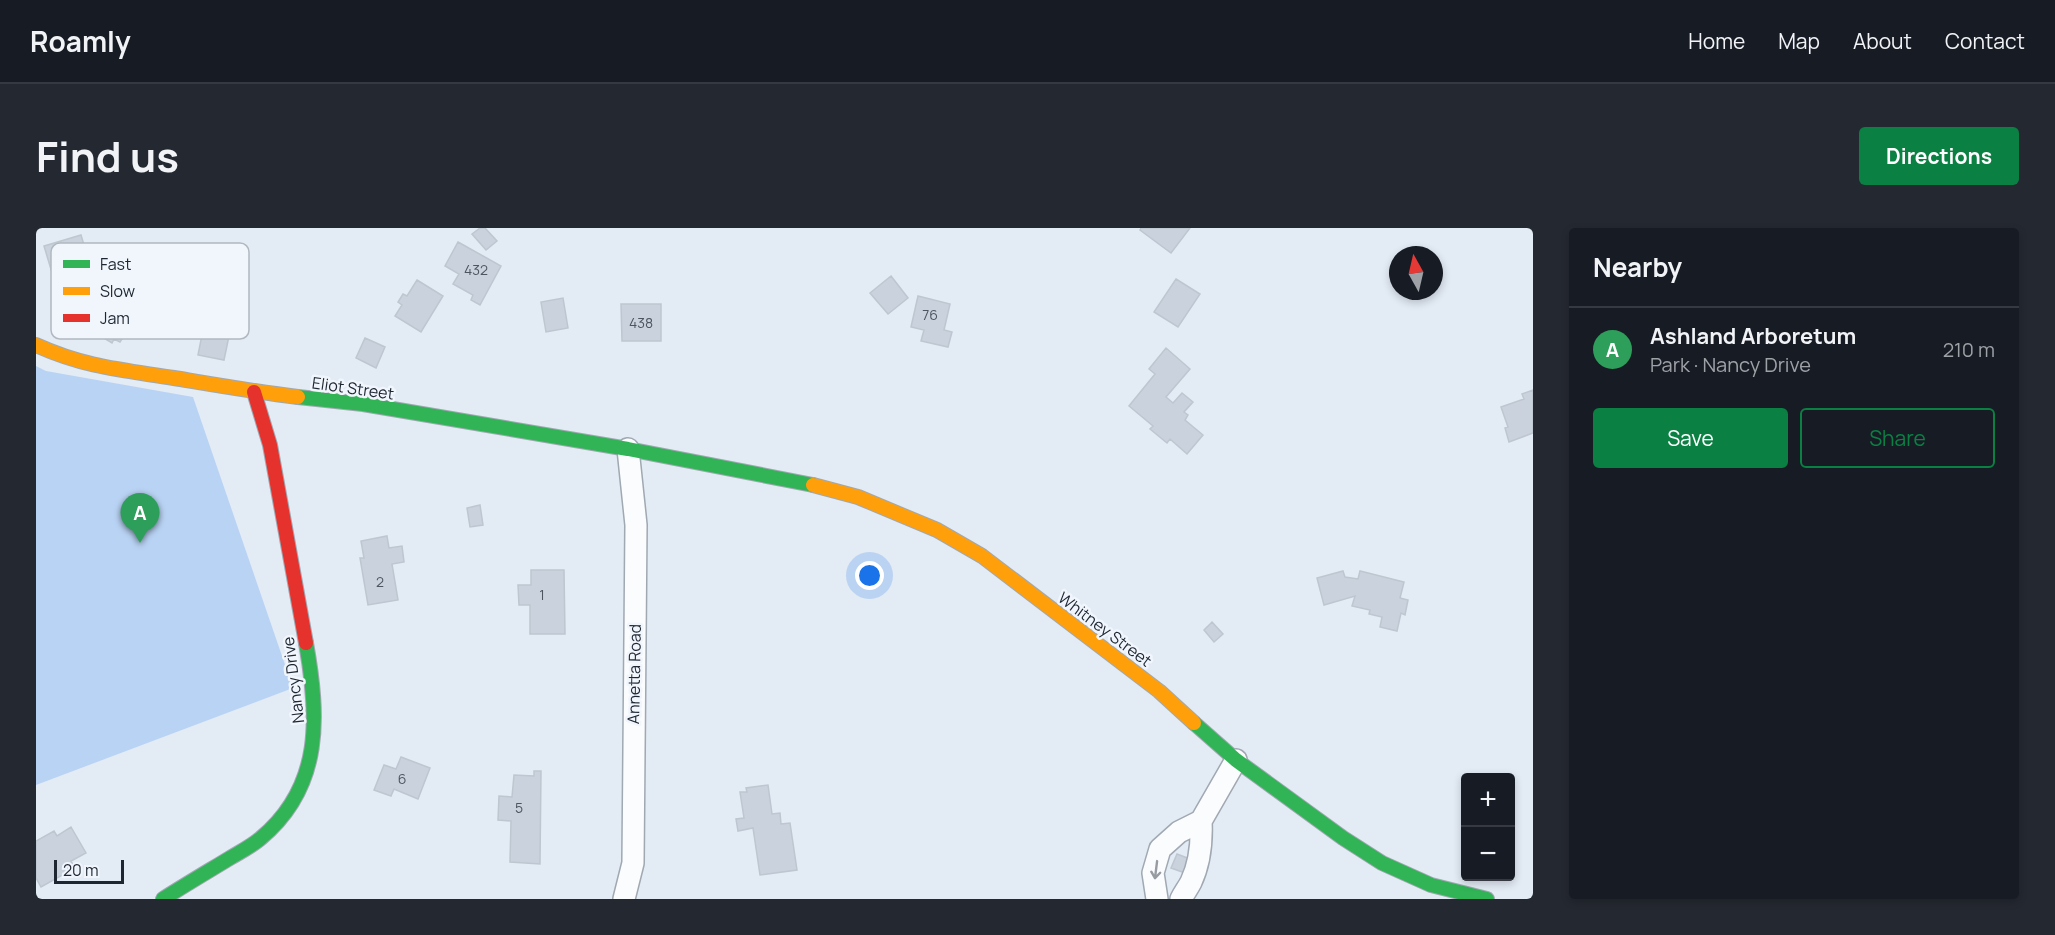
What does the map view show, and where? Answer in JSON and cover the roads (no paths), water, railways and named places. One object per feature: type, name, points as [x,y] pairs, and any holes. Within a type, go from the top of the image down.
[{"type":"street","name":"Eliot Street","points":[[36,345],[62,357],[94,366],[254,392],[363,404],[667,457]]},
{"type":"street","name":"Nancy Drive","points":[[163,899],[260,839],[285,814],[302,784],[311,757],[315,725],[308,656],[270,445],[254,392]]},
{"type":"street","name":"Annetta Road","points":[[624,899],[633,863],[636,525],[628,449]]},
{"type":"street","name":"Whitney Street","points":[[667,457],[800,482],[858,497],[937,530],[982,555],[1150,684],[1236,760],[1343,838],[1382,863],[1431,885],[1487,899]]},
{"type":"street","points":[[1181,899],[1191,882],[1198,861],[1202,836],[1201,821],[1236,760]]},
{"type":"street","points":[[1157,899],[1154,873],[1160,849],[1179,831],[1201,821]]},
{"type":"place","name":"Ashland Arboretum","points":[[140,543]]}]
